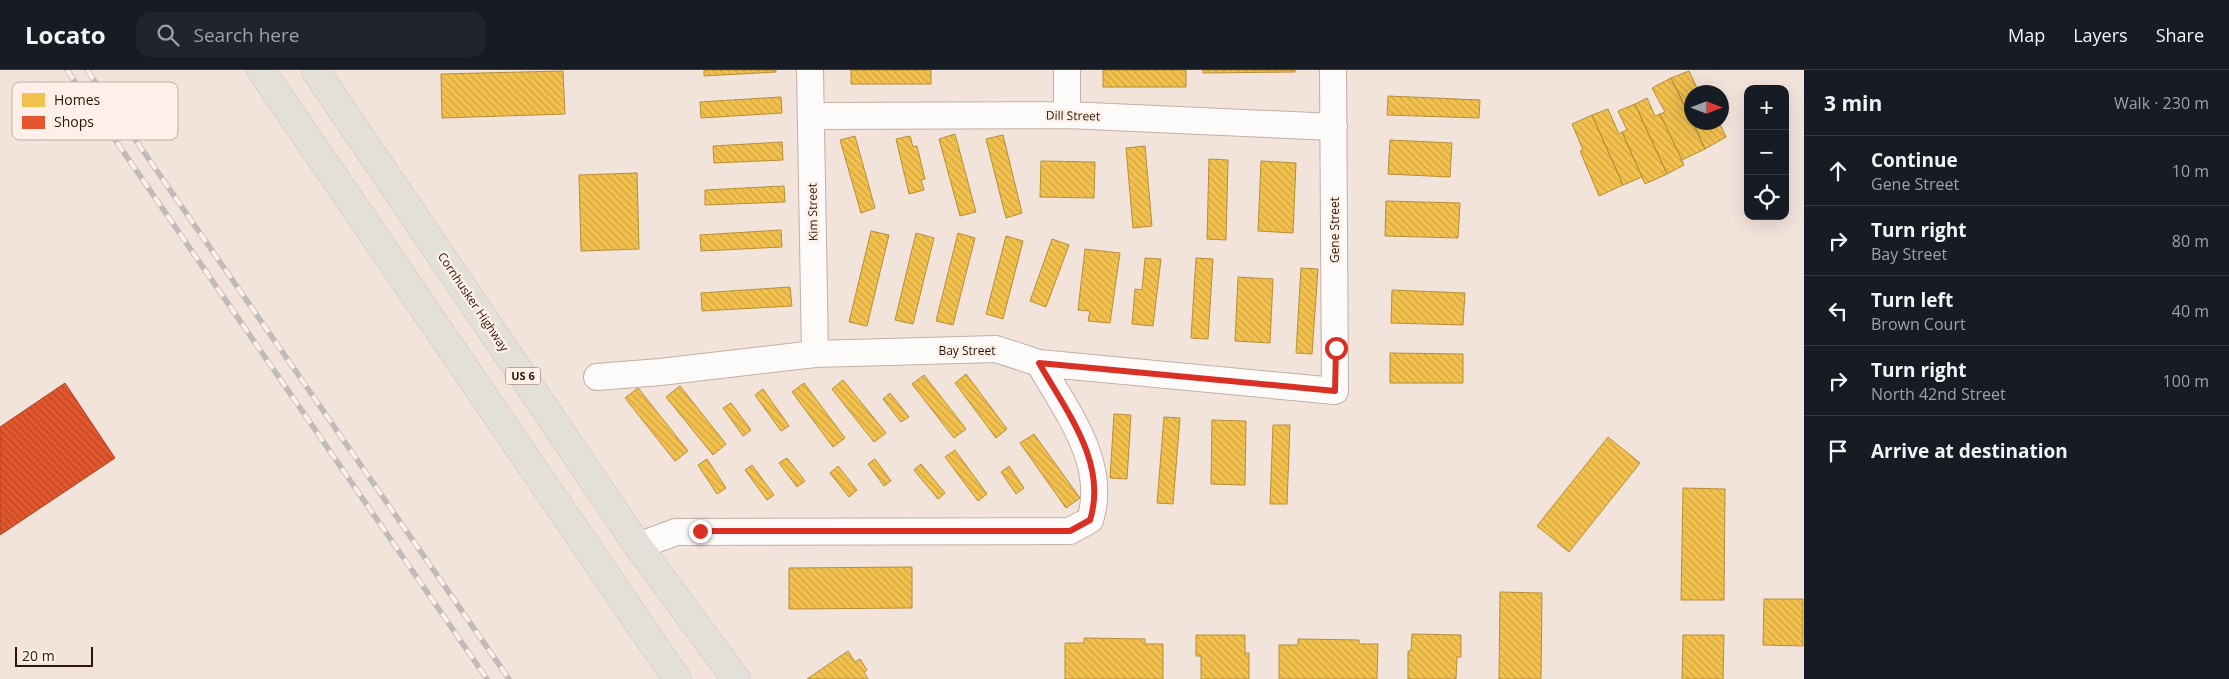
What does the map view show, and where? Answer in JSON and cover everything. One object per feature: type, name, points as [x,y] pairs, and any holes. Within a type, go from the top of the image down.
[{"type":"main road","points":[[261,70],[677,679]]},
{"type":"main road","name":"Cornhusker Highway","points":[[316,70],[638,546],[736,679]]},
{"type":"street","name":"Kim Street","points":[[810,70],[815,354]]},
{"type":"street","points":[[1067,70],[1067,115]]},
{"type":"street","name":"Gene Street","points":[[1333,70],[1335,391]]},
{"type":"street","name":"Dill Street","points":[[811,116],[1067,115],[1334,126]]},
{"type":"street","name":"Bay Street","points":[[596,377],[660,372],[815,354],[996,349],[1039,363],[1335,391]]},
{"type":"street","points":[[638,546],[676,532],[1070,531],[1090,520],[1095,502],[1096,484],[1088,451],[1039,363]]},
{"type":"building: Homes","points":[[704,70],[776,70],[776,72],[704,76]]},
{"type":"building: Homes","points":[[851,70],[931,70],[931,84],[851,84]]},
{"type":"building: Homes","points":[[1103,70],[1186,70],[1186,87],[1103,87]]},
{"type":"building: Homes","points":[[1203,70],[1295,70],[1295,72],[1203,73]]},
{"type":"building: Homes","points":[[563,71],[565,114],[442,118],[441,74]]},
{"type":"building: Homes","points":[[1689,71],[1696,85],[1684,85],[1684,104],[1671,78]]},
{"type":"building: Homes","points":[[1671,78],[1684,105],[1684,130],[1696,130],[1705,149],[1682,160],[1660,114],[1665,112],[1652,88]]},
{"type":"building: Homes","points":[[1388,96],[1480,100],[1479,118],[1387,115]]},
{"type":"building: Homes","points":[[781,97],[782,113],[701,118],[700,102]]},
{"type":"building: Homes","points":[[1647,98],[1655,116],[1660,114],[1684,165],[1667,174],[1635,104]]},
{"type":"building: Homes","points":[[1635,104],[1667,174],[1645,184],[1622,132],[1627,130],[1618,111]]},
{"type":"building: Homes","points":[[1608,109],[1619,134],[1622,132],[1642,177],[1623,185],[1592,115]]},
{"type":"building: Homes","points":[[1592,115],[1623,185],[1599,196],[1580,151],[1583,150],[1572,124]]},
{"type":"building: Homes","points":[[1697,130],[1723,130],[1726,137],[1705,149]]},
{"type":"building: Homes","points":[[955,134],[976,212],[960,216],[939,139]]},
{"type":"building: Homes","points":[[1003,135],[1022,213],[1006,218],[986,139]]},
{"type":"building: Homes","points":[[855,136],[875,208],[861,213],[840,140]]},
{"type":"building: Homes","points":[[910,136],[913,147],[917,146],[925,179],[921,180],[924,190],[909,194],[896,139]]},
{"type":"building: Homes","points":[[1390,140],[1452,143],[1450,177],[1388,174]]},
{"type":"building: Homes","points":[[782,142],[783,160],[714,163],[713,146]]},
{"type":"building: Homes","points":[[1145,146],[1152,226],[1133,228],[1126,148]]},
{"type":"building: Homes","points":[[1209,159],[1228,160],[1226,240],[1207,239]]},
{"type":"building: Homes","points":[[1041,161],[1095,162],[1094,198],[1040,197]]},
{"type":"building: Homes","points":[[1261,161],[1296,163],[1293,233],[1258,231]]},
{"type":"building: Homes","points":[[637,173],[639,249],[581,251],[579,175]]},
{"type":"building: Homes","points":[[784,186],[785,202],[705,205],[705,190]]},
{"type":"building: Homes","points":[[1386,201],[1460,203],[1458,238],[1385,236]]},
{"type":"building: Homes","points":[[781,230],[782,247],[701,251],[700,235]]},
{"type":"building: Homes","points":[[871,231],[889,235],[867,326],[849,322]]},
{"type":"building: Homes","points":[[916,233],[934,238],[913,324],[895,320]]},
{"type":"building: Homes","points":[[958,233],[975,238],[953,325],[936,321]]},
{"type":"building: Homes","points":[[1006,236],[1023,241],[1003,319],[986,314]]},
{"type":"building: Homes","points":[[1052,239],[1069,245],[1046,307],[1030,301]]},
{"type":"building: Homes","points":[[1085,249],[1120,253],[1110,323],[1088,321],[1090,311],[1078,310]]},
{"type":"building: Homes","points":[[1145,258],[1161,259],[1153,326],[1132,324],[1135,289],[1142,290]]},
{"type":"building: Homes","points":[[1196,258],[1213,259],[1208,339],[1191,338]]},
{"type":"building: Homes","points":[[1301,268],[1318,269],[1312,354],[1296,353]]},
{"type":"building: Homes","points":[[1238,277],[1273,279],[1270,343],[1235,341]]},
{"type":"building: Homes","points":[[790,287],[792,306],[702,311],[701,293]]},
{"type":"building: Homes","points":[[1392,290],[1465,293],[1463,325],[1391,323]]},
{"type":"building: Homes","points":[[1390,353],[1463,354],[1463,383],[1390,383]]},
{"type":"building: Homes","points":[[966,374],[1007,429],[996,438],[955,383]]},
{"type":"building: Homes","points":[[924,375],[966,429],[954,438],[912,384]]},
{"type":"building: Homes","points":[[843,380],[886,433],[874,442],[832,389]]},
{"type":"building: Homes","points":[[804,383],[845,438],[833,447],[792,392]]},
{"type":"building: Homes","points":[[680,386],[726,444],[713,455],[666,397]]},
{"type":"building: Homes","points":[[638,388],[688,451],[675,461],[625,398]]},
{"type":"building: Homes","points":[[763,389],[789,426],[781,431],[755,395]]},
{"type":"building: Homes","points":[[890,393],[909,417],[901,422],[883,399]]},
{"type":"building: Homes","points":[[731,403],[751,430],[743,436],[723,408]]},
{"type":"building: Homes","points":[[1114,414],[1131,415],[1127,479],[1110,478]]},
{"type":"building: Homes","points":[[1164,417],[1180,418],[1173,504],[1157,503]]},
{"type":"building: Homes","points":[[1212,420],[1246,421],[1245,485],[1211,484]]},
{"type":"building: Homes","points":[[1273,425],[1290,425],[1287,504],[1270,504]]},
{"type":"building: Homes","points":[[1034,434],[1080,498],[1066,508],[1020,443]]},
{"type":"building: Homes","points":[[1608,437],[1640,463],[1569,552],[1537,526]]},
{"type":"building: Homes","points":[[955,450],[987,494],[978,501],[945,457]]},
{"type":"building: Homes","points":[[787,458],[805,481],[797,487],[779,463]]},
{"type":"building: Homes","points":[[707,459],[726,488],[717,494],[698,465]]},
{"type":"building: Homes","points":[[875,459],[891,481],[884,486],[868,464]]},
{"type":"building: Homes","points":[[921,464],[945,493],[938,499],[914,470]]},
{"type":"building: Homes","points":[[752,465],[774,495],[767,500],[745,470]]},
{"type":"building: Homes","points":[[838,466],[857,490],[849,497],[830,473]]},
{"type":"building: Homes","points":[[1009,466],[1024,488],[1016,494],[1001,472]]},
{"type":"building: Homes","points":[[1683,488],[1725,489],[1724,600],[1681,600]]},
{"type":"building: Homes","points":[[912,567],[912,608],[789,609],[789,568]]},
{"type":"building: Homes","points":[[1500,592],[1542,593],[1541,679],[1499,679]]},
{"type":"building: Homes","points":[[1764,599],[1803,599],[1803,646],[1763,645]]},
{"type":"building: Homes","points":[[1412,634],[1461,635],[1461,657],[1457,657],[1456,679],[1408,679],[1408,651],[1411,651]]},
{"type":"building: Homes","points":[[1196,635],[1245,635],[1245,653],[1249,653],[1249,679],[1201,679],[1201,656],[1196,656]]},
{"type":"building: Homes","points":[[1683,635],[1724,635],[1723,679],[1682,679]]},
{"type":"building: Homes","points":[[1084,638],[1145,639],[1145,644],[1163,644],[1163,679],[1065,679],[1065,643],[1084,643]]},
{"type":"building: Homes","points":[[1298,639],[1359,640],[1359,644],[1378,644],[1377,679],[1279,679],[1279,645],[1298,645]]},
{"type":"building: Homes","points":[[848,651],[855,662],[860,659],[867,670],[864,672],[868,679],[807,679]]},
{"type":"building: Shops","points":[[65,383],[115,458],[0,535],[0,427]]},
{"type":"railway","points":[[67,70],[75,82]]},
{"type":"railway","points":[[87,70],[95,82]]},
{"type":"railway","points":[[115,140],[487,679]]},
{"type":"railway","points":[[136,140],[509,679]]},
{"type":"route","points":[[700,531],[1070,531],[1090,520],[1095,502],[1096,484],[1088,451],[1039,363],[1335,391],[1336,348]]}]
